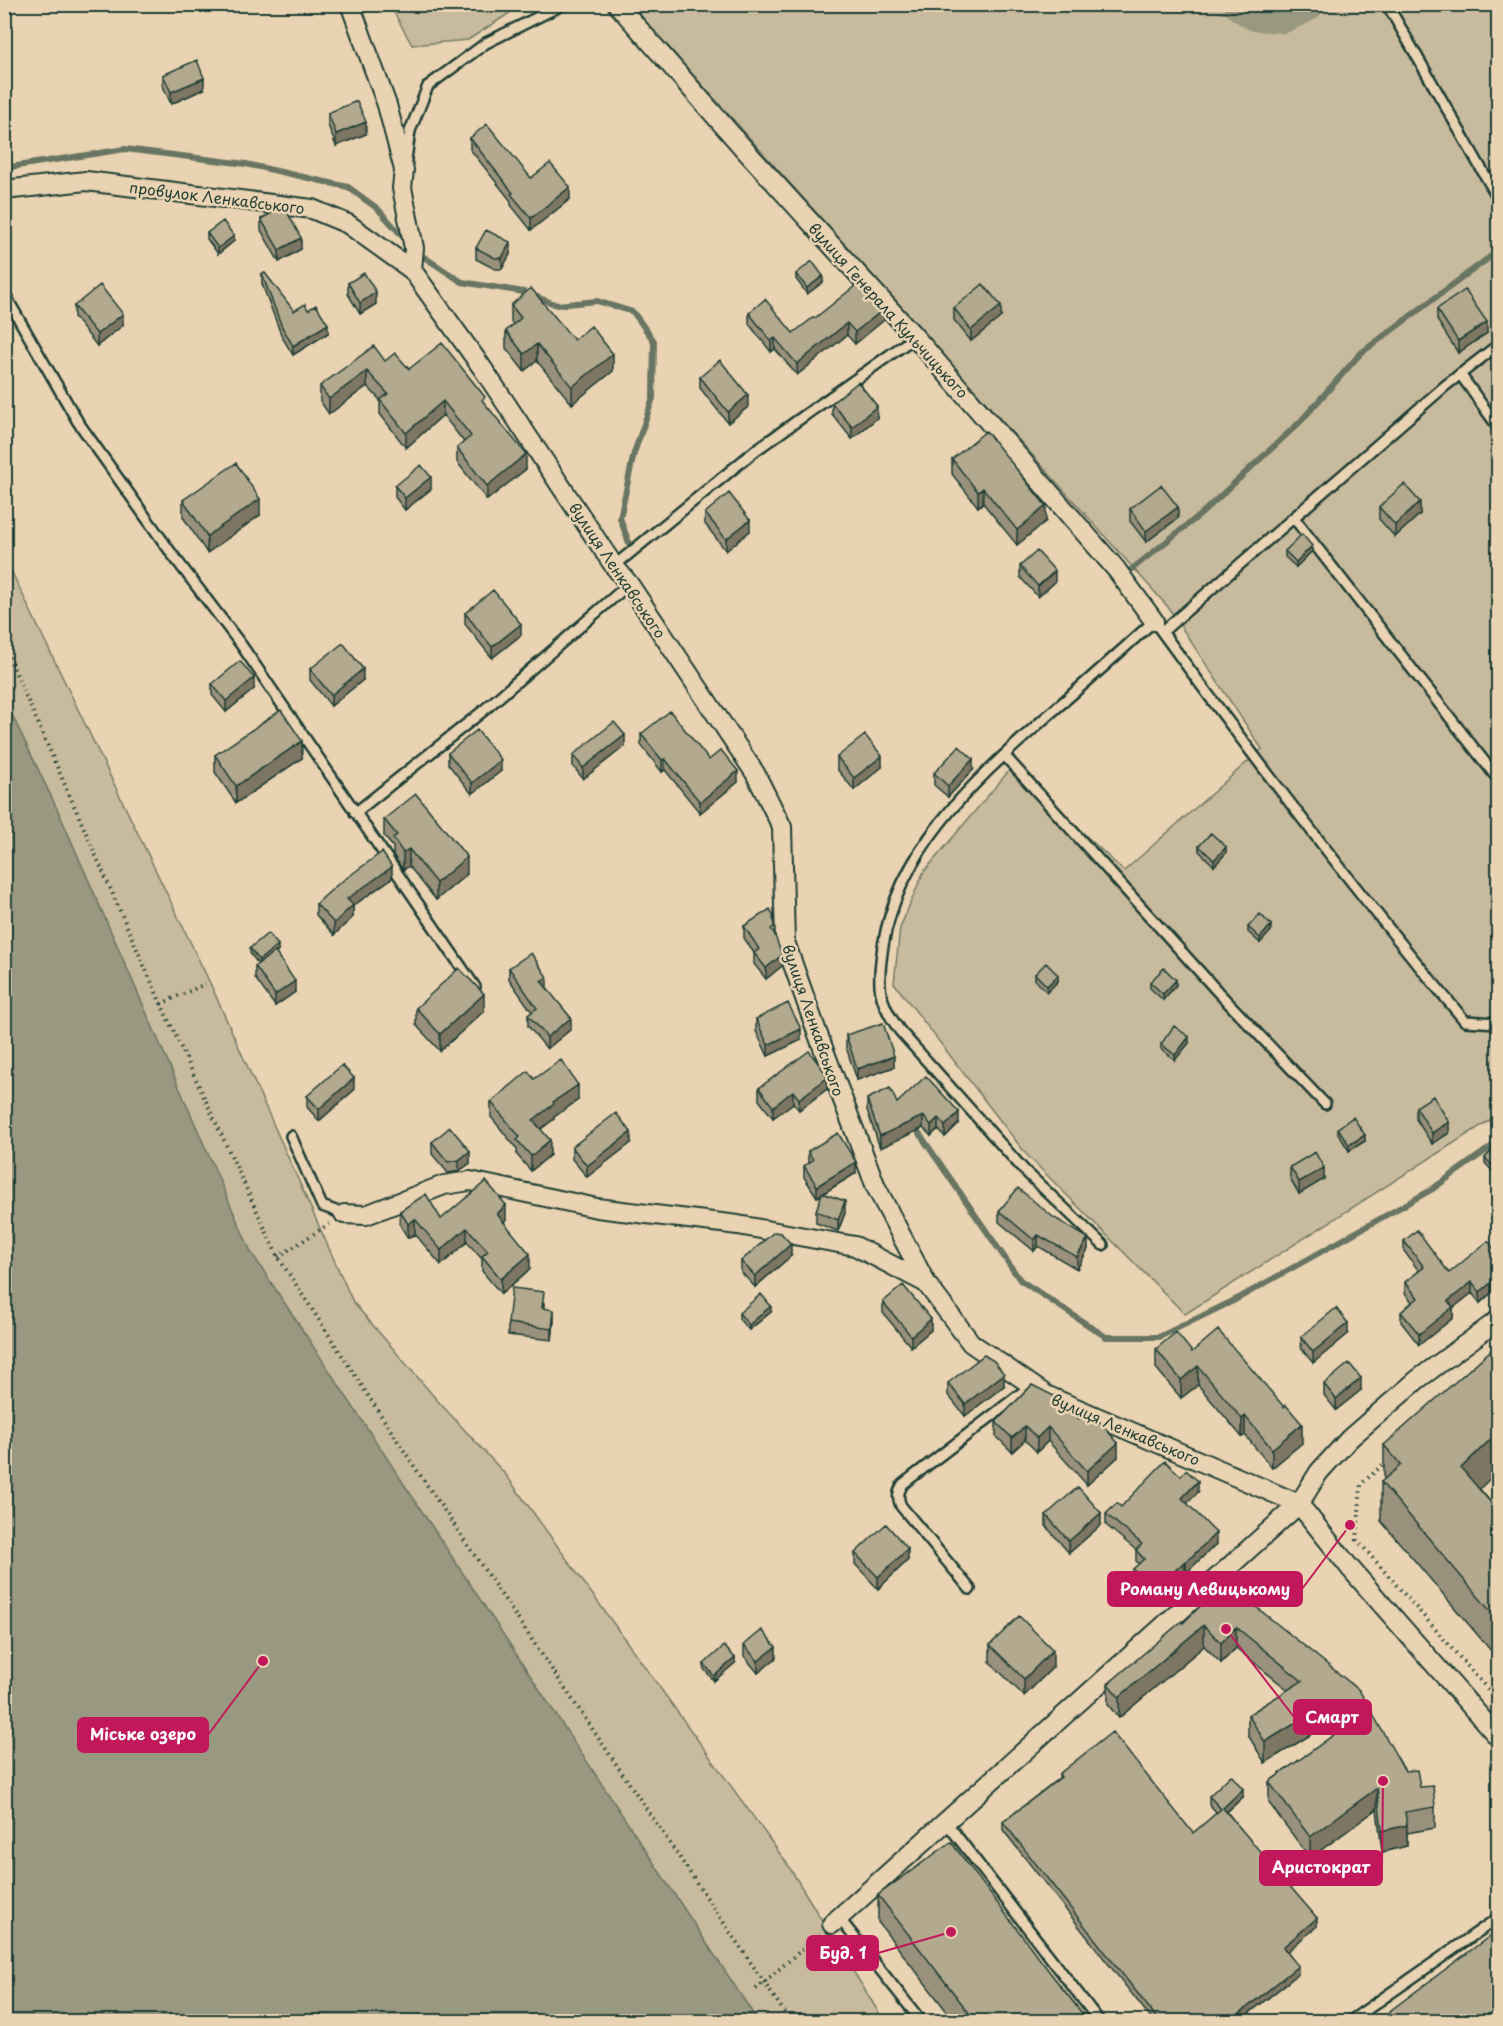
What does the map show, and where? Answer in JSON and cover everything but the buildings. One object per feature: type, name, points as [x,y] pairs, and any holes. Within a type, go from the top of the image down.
[{"type":"street","points":[[350,4],[387,105],[404,171],[402,188],[414,248],[412,270]]},
{"type":"street","name":"вулиця Генерала Кульчицького","points":[[617,4],[753,159],[915,337],[1116,568],[1158,627]]},
{"type":"street","name":"провулок Ленкавського","points":[[4,190],[86,181],[312,209],[348,224],[412,270]]},
{"type":"street","name":"вулиця Ленкавського","points":[[412,270],[483,369],[755,772],[782,827],[785,942],[817,1032],[876,1187],[926,1283],[970,1343],[1046,1395],[1299,1504],[1350,1568],[1498,1737]]},
{"type":"street","points":[[344,1214],[366,1215],[444,1185],[470,1181],[597,1208],[738,1225],[855,1246],[926,1283]]},
{"type":"street","points":[[836,1921],[1299,1504],[1319,1472],[1350,1438],[1417,1380],[1498,1320]]},
{"type":"lane","points":[[404,171],[410,131],[428,86],[486,43],[564,4]]},
{"type":"lane","points":[[1387,4],[1498,198]]},
{"type":"lane","points":[[4,292],[78,422],[172,554],[242,646],[481,996]]},
{"type":"lane","points":[[614,566],[756,450],[915,337]]},
{"type":"lane","points":[[1103,1245],[1024,1170],[934,1071],[890,1017],[880,994],[880,964],[893,908],[908,873],[926,842],[947,813],[979,777],[1158,627],[1294,518],[1460,374],[1498,345]]},
{"type":"lane","points":[[1460,374],[1498,427]]},
{"type":"lane","points":[[1294,518],[1498,779]]},
{"type":"lane","points":[[355,813],[483,711],[628,584]]},
{"type":"lane","points":[[1158,627],[1222,716],[1386,928],[1465,1021],[1498,1023]]},
{"type":"lane","points":[[1004,755],[1218,992],[1325,1104]]},
{"type":"lane","points":[[291,1136],[322,1206],[344,1214]]},
{"type":"lane","points":[[970,1589],[901,1506],[898,1491],[903,1484],[1032,1385]]},
{"type":"lane","points":[[946,1822],[1100,2022]]},
{"type":"lane","points":[[1349,2022],[1498,1918]]},
{"type":"lane","points":[[836,1921],[922,2022]]},
{"type":"path","points":[[4,646],[161,1004],[278,1257],[412,1463],[791,2022]]},
{"type":"path","points":[[161,1004],[205,984]]},
{"type":"path","points":[[278,1257],[344,1214]]},
{"type":"path","points":[[1396,1454],[1361,1484],[1358,1540],[1498,1701]]},
{"type":"path","points":[[756,1989],[836,1921]]},
{"type":"shaded area","points":[[390,5],[522,5],[468,40],[412,45]]},
{"type":"shaded area","points":[[631,5],[1498,5],[1498,1115],[1185,1314],[1026,1154],[894,983],[900,928],[923,873],[1012,767],[1124,871],[1262,749],[1168,607]]},
{"type":"shaded area","points":[[4,556],[210,983],[353,1302],[437,1400],[506,1475],[786,1862],[884,2021],[5,2021]]},
{"type":"shaded area","points":[[5,700],[60,815],[251,1252],[758,2021],[5,2021]]},
{"type":"waterway","points":[[1242,4],[1256,13],[1283,15],[1306,4]]},
{"type":"waterway","points":[[4,168],[125,149],[246,164],[348,187],[378,209],[404,238]]},
{"type":"waterway","points":[[1127,573],[1201,514],[1300,422],[1361,353],[1498,251]]},
{"type":"waterway","points":[[424,257],[462,282],[524,292],[557,305],[597,301],[633,312],[654,341],[653,398],[634,453],[620,518],[630,546]]},
{"type":"waterway","points":[[919,1133],[1020,1280],[1106,1337],[1159,1337],[1237,1299],[1431,1190],[1498,1142]]},
{"type":"place","name":"Роману Левицькому","points":[[1350,1525]]},
{"type":"place","name":"Смарт","points":[[1226,1629]]},
{"type":"place","name":"Міське озеро","points":[[263,1661]]},
{"type":"place","name":"Аристократ","points":[[1383,1781]]},
{"type":"place","name":"Буд. 1","points":[[951,1932]]}]
